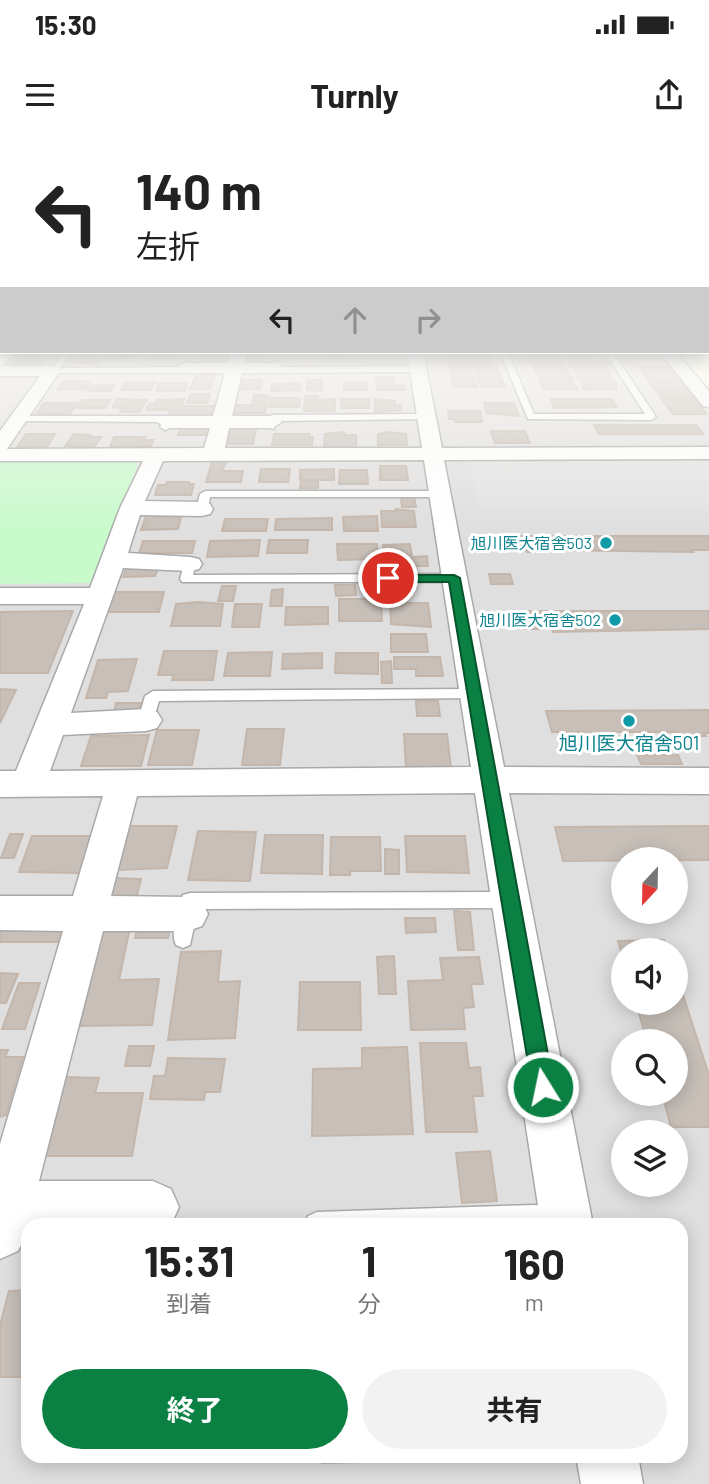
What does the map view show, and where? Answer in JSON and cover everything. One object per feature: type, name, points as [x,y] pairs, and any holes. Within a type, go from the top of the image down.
[{"type":"street","points":[[0,445],[29,405]]},
{"type":"street","points":[[213,454],[225,405]]},
{"type":"street","points":[[424,405],[566,1218]]},
{"type":"street","points":[[166,424],[271,424]]},
{"type":"street","points":[[0,455],[709,453]]},
{"type":"street","points":[[14,784],[50,725],[114,560],[131,508],[156,454]]},
{"type":"street","points":[[131,508],[202,509]]},
{"type":"street","points":[[114,560],[190,564]]},
{"type":"street","points":[[0,596],[98,596]]},
{"type":"street","points":[[50,725],[146,720]]},
{"type":"street","points":[[14,784],[709,781]]},
{"type":"street","points":[[123,784],[3,1215],[154,1205]]},
{"type":"street","points":[[0,913],[88,912],[185,926]]},
{"type":"street","points":[[608,1463],[612,1484]]},
{"type":"lane","points":[[526,405],[531,417],[651,417],[643,405]]},
{"type":"lane","points":[[271,424],[272,418],[426,417]]},
{"type":"lane","points":[[19,419],[168,419],[166,424]]},
{"type":"lane","points":[[202,509],[205,494],[440,494]]},
{"type":"lane","points":[[190,564],[186,579],[454,578]]},
{"type":"lane","points":[[146,720],[153,696],[474,694]]},
{"type":"lane","points":[[185,926],[190,901],[510,900]]},
{"type":"shaded area","points":[[0,405],[709,405],[709,1484],[0,1484]]},
{"type":"shaded area","points":[[469,461],[709,462],[709,511],[480,511]]},
{"type":"green space","points":[[140,459],[91,583],[0,584],[0,460]]},
{"type":"building","points":[[43,405],[76,405],[70,414],[36,414]]},
{"type":"building","points":[[79,405],[107,405],[105,408],[77,408]]},
{"type":"building","points":[[114,405],[144,405],[140,412],[120,412],[122,408],[113,407]]},
{"type":"building","points":[[149,405],[182,405],[178,414],[169,414],[171,410],[146,410]]},
{"type":"building","points":[[234,405],[266,405],[265,413],[232,413]]},
{"type":"building","points":[[269,405],[299,405],[299,407],[269,407]]},
{"type":"building","points":[[304,405],[335,405],[335,411],[304,411]]},
{"type":"building","points":[[341,405],[369,405],[369,408],[341,408]]},
{"type":"building","points":[[375,405],[401,405],[401,410],[375,412]]},
{"type":"building","points":[[485,405],[515,405],[519,416],[487,413]]},
{"type":"building","points":[[553,405],[616,405],[617,407],[554,408]]},
{"type":"building","points":[[666,405],[700,405],[707,414],[673,414]]},
{"type":"building","points":[[184,406],[213,406],[210,416],[180,416]]},
{"type":"building","points":[[448,411],[480,411],[482,422],[455,422],[454,419],[449,419]]},
{"type":"building","points":[[594,425],[696,425],[703,434],[599,434]]},
{"type":"building","points":[[182,426],[208,426],[205,435],[178,435]]},
{"type":"building","points":[[230,429],[256,429],[253,444],[225,444]]},
{"type":"building","points":[[491,431],[525,431],[530,443],[495,443]]},
{"type":"building","points":[[344,432],[344,435],[356,435],[356,447],[324,447],[325,434]]},
{"type":"building","points":[[26,434],[55,434],[47,447],[17,447]]},
{"type":"building","points":[[74,434],[101,437],[94,447],[65,446]]},
{"type":"building","points":[[274,434],[309,434],[309,437],[313,437],[312,445],[272,445]]},
{"type":"building","points":[[378,434],[406,434],[407,445],[378,445]]},
{"type":"building","points":[[114,437],[145,437],[143,440],[153,440],[151,446],[110,447]]},
{"type":"building","points":[[213,459],[228,460],[221,471],[243,471],[241,482],[206,482]]},
{"type":"building","points":[[380,466],[406,466],[408,480],[380,480]]},
{"type":"building","points":[[261,469],[290,469],[288,482],[259,482]]},
{"type":"building","points":[[334,469],[334,480],[300,480],[300,470]]},
{"type":"building","points":[[340,470],[367,470],[368,484],[339,484]]},
{"type":"building","points":[[301,481],[318,481],[318,488],[300,488]]},
{"type":"building","points":[[167,482],[194,484],[191,495],[155,495],[158,485],[166,485]]},
{"type":"building","points":[[414,497],[416,507],[402,507],[401,498]]},
{"type":"building","points":[[396,509],[414,511],[416,527],[382,527],[381,511],[397,511]]},
{"type":"building","points":[[147,513],[159,513],[157,517],[181,517],[178,529],[141,530]]},
{"type":"building","points":[[377,516],[378,531],[344,531],[343,517]]},
{"type":"building","points":[[332,518],[332,530],[275,530],[276,519]]},
{"type":"building","points":[[225,519],[268,519],[266,531],[222,531]]},
{"type":"building","name":"旭川医大宿舎503","points":[[501,536],[709,536],[709,550],[527,552],[504,550]]},
{"type":"building","points":[[260,540],[258,556],[207,557],[210,541]]},
{"type":"building","points":[[269,540],[308,540],[307,553],[267,553]]},
{"type":"building","points":[[143,541],[195,541],[192,553],[139,553]]},
{"type":"building","points":[[337,544],[377,544],[378,559],[338,560]]},
{"type":"building","points":[[410,544],[412,557],[427,556],[428,566],[410,566],[409,560],[385,560],[383,545]]},
{"type":"building","points":[[126,569],[158,569],[155,576],[123,577]]},
{"type":"building","points":[[489,574],[510,574],[513,584],[491,584]]},
{"type":"building","points":[[335,585],[355,585],[356,595],[336,596]]},
{"type":"building","points":[[222,586],[236,586],[233,601],[218,601]]},
{"type":"building","points":[[283,589],[282,606],[270,606],[272,590]]},
{"type":"building","points":[[112,592],[164,592],[159,612],[105,612]]},
{"type":"building","points":[[339,599],[381,599],[382,621],[339,621]]},
{"type":"building","points":[[390,603],[428,603],[431,627],[391,624]]},
{"type":"building","points":[[176,604],[223,604],[220,626],[171,626]]},
{"type":"building","points":[[235,604],[262,604],[259,627],[232,627]]},
{"type":"building","points":[[286,607],[328,607],[328,624],[285,625]]},
{"type":"building","points":[[73,611],[48,673],[0,673],[0,612]]},
{"type":"building","name":"旭川医大宿舎502","points":[[519,611],[709,611],[709,629],[553,632],[552,629],[524,629]]},
{"type":"building","points":[[391,634],[426,634],[428,652],[391,652]]},
{"type":"building","points":[[164,651],[217,651],[213,680],[172,680],[174,675],[158,675]]},
{"type":"building","points":[[272,652],[270,676],[224,676],[228,653]]},
{"type":"building","points":[[322,653],[322,668],[282,669],[283,654]]},
{"type":"building","points":[[336,653],[378,653],[378,674],[335,673]]},
{"type":"building","points":[[394,657],[440,657],[443,676],[416,676],[416,669],[394,669]]},
{"type":"building","points":[[137,659],[128,691],[108,692],[106,698],[86,698],[98,660]]},
{"type":"building","points":[[391,661],[392,683],[382,683],[381,662]]},
{"type":"building","points":[[0,689],[16,690],[0,723]]},
{"type":"building","points":[[416,701],[438,701],[440,716],[417,716]]},
{"type":"building","points":[[116,703],[141,703],[139,711],[114,712]]},
{"type":"building","name":"旭川医大宿舎501","points":[[709,710],[709,733],[704,733],[706,736],[679,737],[678,732],[611,732],[612,736],[584,737],[583,732],[552,732],[546,711]]},
{"type":"building","points":[[247,729],[284,729],[280,765],[242,765]]},
{"type":"building","points":[[157,730],[199,730],[192,765],[148,765]]},
{"type":"building","points":[[404,734],[447,734],[451,768],[406,768]]},
{"type":"building","points":[[149,735],[141,766],[81,766],[91,736]]},
{"type":"building","points":[[637,755],[678,755],[682,764],[641,764]]},
{"type":"building","points":[[130,826],[177,826],[167,868],[118,870]]},
{"type":"building","points":[[709,826],[709,860],[688,860],[688,847],[611,847],[611,861],[563,861],[555,827]]},
{"type":"building","points":[[198,831],[256,832],[250,881],[188,880]]},
{"type":"building","points":[[10,834],[23,834],[14,858],[1,858]]},
{"type":"building","points":[[265,835],[323,835],[322,874],[261,873]]},
{"type":"building","points":[[32,836],[93,836],[82,873],[19,872]]},
{"type":"building","points":[[405,836],[465,836],[469,873],[407,872]]},
{"type":"building","points":[[331,837],[380,837],[381,871],[350,871],[350,875],[330,875]]},
{"type":"building","points":[[385,849],[399,850],[399,874],[385,874]]},
{"type":"building","points":[[112,878],[141,879],[135,903],[104,903]]},
{"type":"building","points":[[454,911],[470,912],[474,950],[458,950]]},
{"type":"building","points":[[405,918],[435,918],[436,932],[406,933]]},
{"type":"building","points":[[67,922],[61,942],[0,942],[0,923]]},
{"type":"building","points":[[131,923],[119,980],[159,979],[152,1025],[80,1026],[104,924]]},
{"type":"building","points":[[138,924],[171,924],[168,938],[135,938]]},
{"type":"building","points":[[221,951],[218,982],[240,981],[235,1038],[168,1040],[181,952]]},
{"type":"building","points":[[394,956],[396,994],[379,994],[377,957]]},
{"type":"building","points":[[479,957],[483,984],[471,984],[474,1007],[463,1008],[465,1029],[411,1030],[408,981],[443,980],[440,958]]},
{"type":"building","points":[[0,973],[18,974],[6,1003],[0,1003]]},
{"type":"building","points":[[300,982],[360,982],[361,1030],[298,1030]]},
{"type":"building","points":[[19,983],[40,983],[25,1029],[2,1029]]},
{"type":"building","points":[[688,1011],[709,1075],[709,1127],[688,1127],[688,1120],[669,1120],[665,1106],[688,1106],[688,1029],[644,1029],[639,1015],[688,1015]]},
{"type":"building","points":[[420,1043],[466,1043],[469,1068],[480,1067],[483,1096],[473,1096],[477,1132],[426,1132]]},
{"type":"building","points":[[129,1046],[154,1046],[150,1066],[125,1066]]},
{"type":"building","points":[[407,1047],[413,1134],[312,1136],[313,1069],[362,1068],[362,1048]]},
{"type":"building","points":[[0,1050],[8,1050],[5,1057],[23,1057],[6,1115],[0,1117]]},
{"type":"building","points":[[168,1058],[225,1059],[220,1092],[205,1092],[204,1100],[150,1099],[154,1076],[165,1076]]},
{"type":"building","points":[[65,1077],[99,1078],[95,1093],[143,1093],[132,1156],[45,1156]]},
{"type":"building","points":[[490,1151],[497,1201],[462,1203],[456,1153]]},
{"type":"building","points":[[21,1290],[21,1377],[0,1377],[0,1325],[9,1291]]},
{"type":"place","name":"旭川医大宿舎503","points":[[606,543]]},
{"type":"place","name":"旭川医大宿舎502","points":[[615,620]]},
{"type":"place","name":"旭川医大宿舎501","points":[[629,721]]},
{"type":"route","points":[[388,578],[454,578],[543,1087]]}]
